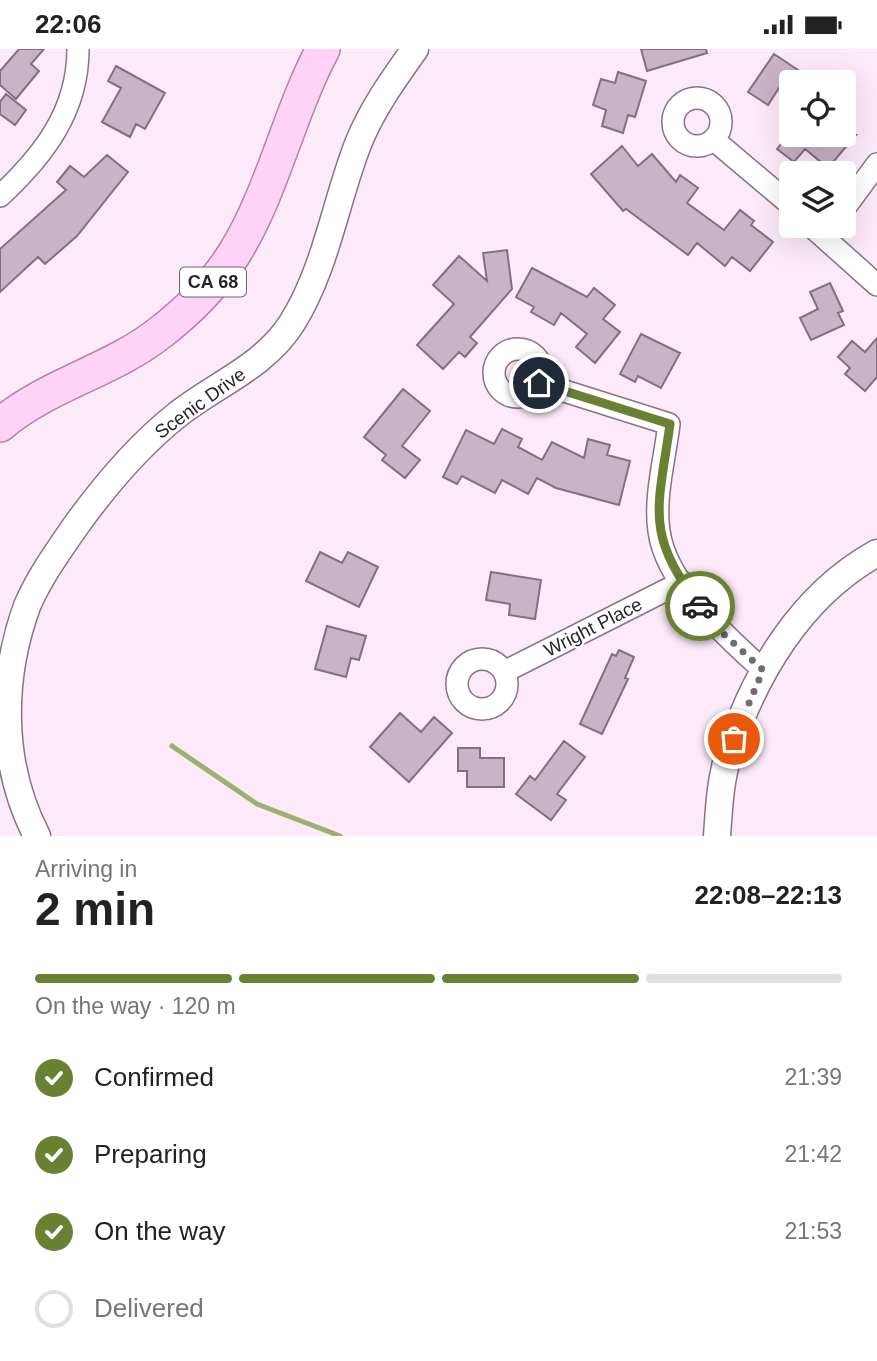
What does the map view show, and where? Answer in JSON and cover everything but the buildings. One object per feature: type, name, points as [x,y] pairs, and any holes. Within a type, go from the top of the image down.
[{"type":"main road","name":"CA 68","points":[[0,425],[38,397],[145,344],[176,319],[215,279],[234,255],[248,227],[323,49]]},
{"type":"street","points":[[0,196],[20,177],[66,116],[74,86],[78,49]]},
{"type":"street","name":"Scenic Drive","points":[[37,836],[12,779],[5,733],[7,695],[16,638],[28,604],[47,568],[97,496],[137,451],[178,414],[250,367],[292,323],[318,268],[358,145],[376,104],[415,49]]},
{"type":"street","points":[[714,139],[779,195]]},
{"type":"street","points":[[856,193],[877,164]]},
{"type":"street","points":[[829,238],[877,285]]},
{"type":"street","points":[[539,383],[670,424],[658,509],[659,532],[671,566],[718,629],[763,670]]},
{"type":"street","points":[[717,836],[720,793],[727,757],[763,670],[820,593],[877,553]]},
{"type":"street","name":"Wright Place","points":[[504,672],[682,582]]},
{"type":"waterway","points":[[172,746],[257,804],[340,836]]},
{"type":"way so far","points":[[700,606],[718,629],[763,670],[734,739]]},
{"type":"route","points":[[539,383],[670,424],[658,509],[659,532],[671,566],[700,606]]}]
